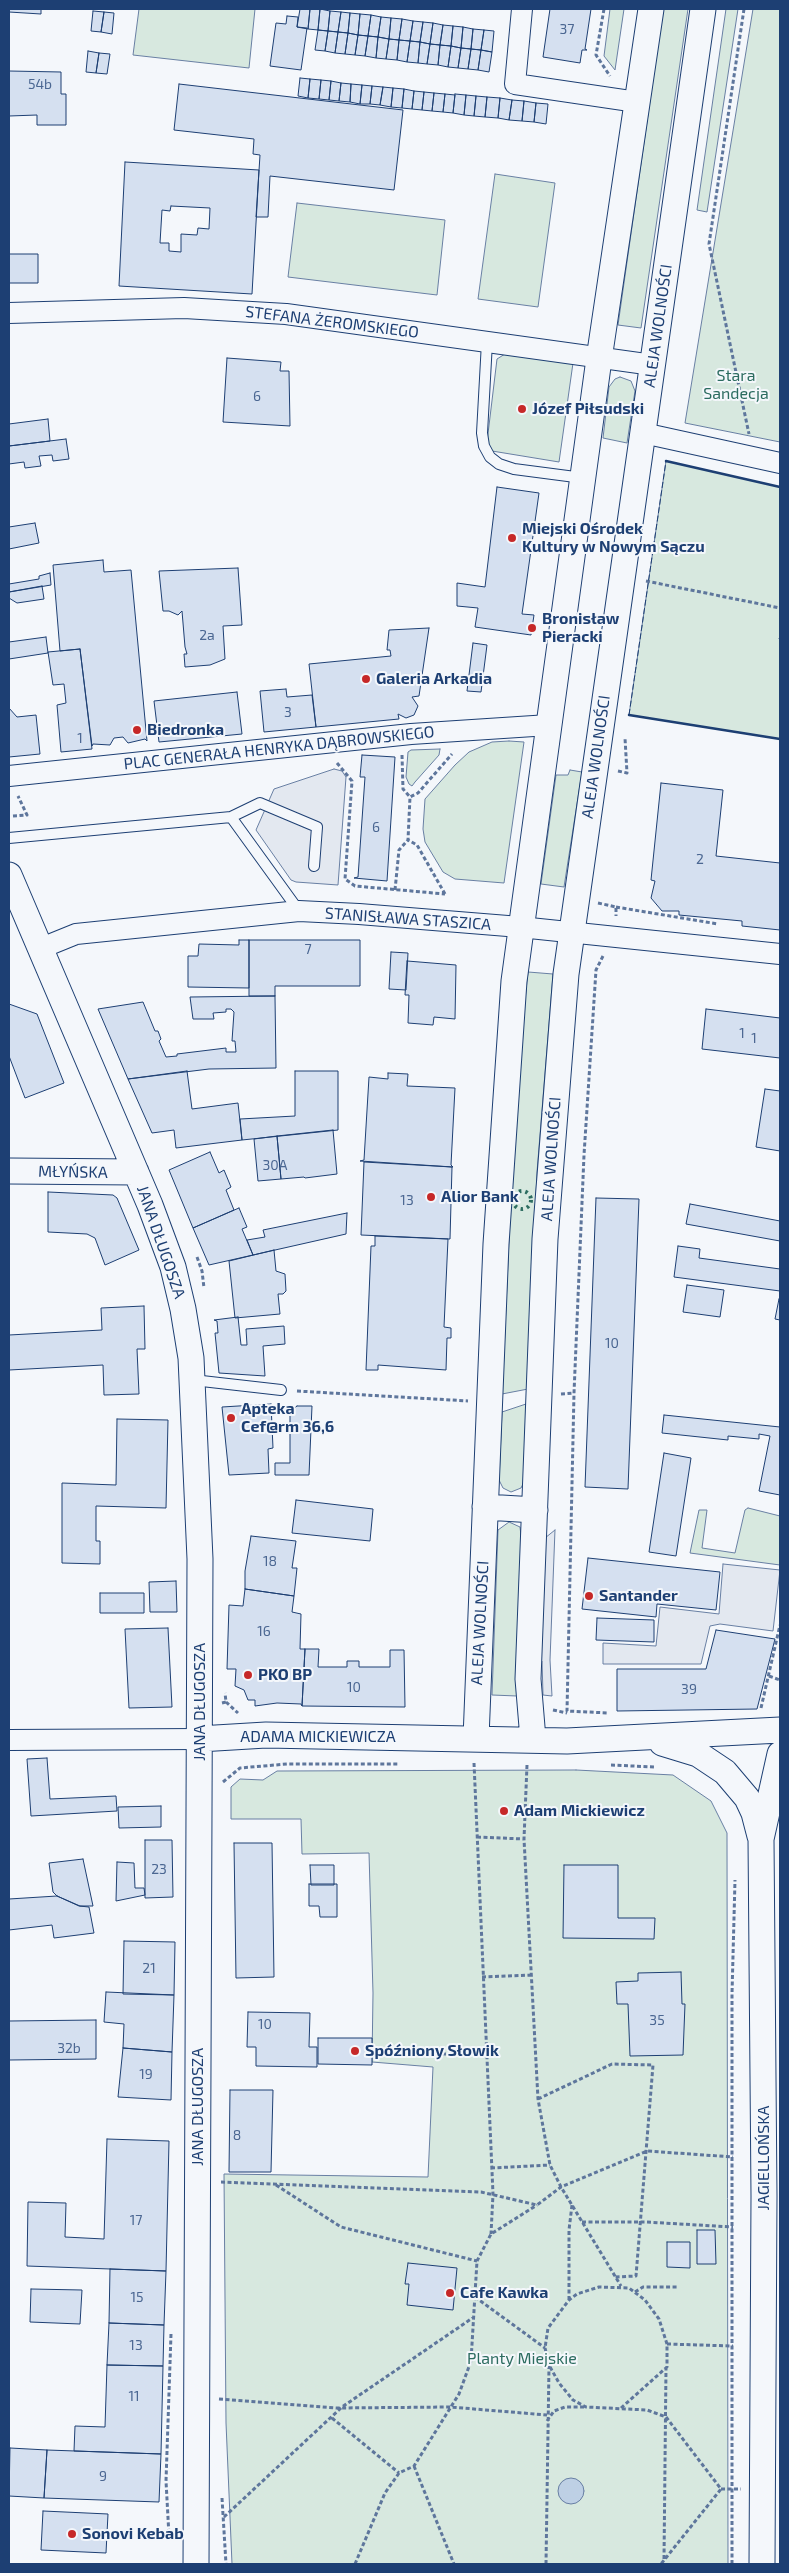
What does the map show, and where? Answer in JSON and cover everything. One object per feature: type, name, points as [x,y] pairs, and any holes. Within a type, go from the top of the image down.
[{"type":"street","points":[[522,9],[515,84],[638,102]]},
{"type":"street","name":"ALEJA WOLNOŚCI","points":[[476,1738],[489,1402],[514,981],[599,359],[652,9]]},
{"type":"street","name":"ALEJA WOLNOŚCI","points":[[533,1739],[528,1679],[547,1202],[570,934],[703,9]]},
{"type":"street","name":"STEFANA ŻEROMSKIEGO","points":[[9,313],[184,308],[286,314],[653,365]]},
{"type":"street","points":[[643,433],[780,463]]},
{"type":"street","name":"PLAC GENERAŁA HENRYKA DĄBROWSKIEGO","points":[[9,776],[406,741],[549,724]]},
{"type":"street","name":"JANA DŁUGOSZA","points":[[9,875],[39,949],[136,1172],[172,1267],[183,1309],[193,1380],[200,1559],[196,2564]]},
{"type":"street","name":"STANISŁAWA STASZICA","points":[[39,949],[76,934],[299,912],[359,914],[520,927],[570,934],[702,944],[780,954]]},
{"type":"street","name":"MŁYŃSKA","points":[[9,1171],[136,1172]]},
{"type":"street","points":[[485,1508],[535,1510]]},
{"type":"street","name":"ADAMA MICKIEWICZA","points":[[9,1740],[199,1738],[266,1735],[533,1739],[626,1738],[780,1730]]},
{"type":"street","name":"ADAMA MICKIEWICZA","points":[[626,1738],[676,1746],[712,1762],[736,1784],[747,1798],[754,1813],[761,1839]]},
{"type":"street","name":"JAGIELLOŃSKA","points":[[762,2564],[764,2196],[761,1839],[780,1754]]},
{"type":"lane","points":[[487,342],[482,433],[484,446],[490,457],[499,464],[514,469],[583,478]]},
{"type":"lane","points":[[9,838],[231,817],[260,803],[317,827],[314,866]]},
{"type":"lane","points":[[231,817],[299,912]]},
{"type":"lane","points":[[193,1380],[281,1390]]},
{"type":"path","points":[[604,9],[596,55],[614,81]]},
{"type":"path","points":[[744,9],[709,244],[750,442]]},
{"type":"path","points":[[639,580],[780,608]]},
{"type":"path","points":[[395,890],[398,850],[408,840],[410,797],[403,789],[406,741]]},
{"type":"path","points":[[410,797],[418,793],[456,749]]},
{"type":"path","points":[[337,758],[337,764],[352,781],[345,879],[355,886],[445,894],[417,845],[408,840]]},
{"type":"path","points":[[616,907],[722,925]]},
{"type":"path","points":[[568,1711],[574,1393],[584,1155],[596,970]]},
{"type":"path","points":[[281,1390],[489,1402]]},
{"type":"path","points":[[540,1395],[574,1393]]},
{"type":"path","points":[[780,1625],[769,1676],[780,1680]]},
{"type":"path","points":[[355,2564],[385,2493],[399,2473],[414,2466],[459,2394],[471,2361],[478,2261],[491,2234],[493,2194],[474,1763],[466,1764]]},
{"type":"path","points":[[199,1781],[223,1782],[240,1768],[287,1764],[408,1764]]},
{"type":"path","points":[[527,1765],[524,1839],[538,2099],[550,2165],[561,2187],[621,2287]]},
{"type":"path","points":[[602,1765],[660,1767]]},
{"type":"path","points":[[477,1838],[524,1839]]},
{"type":"path","points":[[732,2564],[732,1994],[736,1872]]},
{"type":"path","points":[[482,1977],[532,1975]]},
{"type":"path","points":[[377,2054],[486,2054]]},
{"type":"path","points":[[538,2099],[612,2064],[653,2065],[636,2276],[615,2277]]},
{"type":"path","points":[[491,2234],[537,2205],[561,2187],[647,2151],[733,2157]]},
{"type":"path","points":[[491,2168],[550,2165]]},
{"type":"path","points":[[217,2182],[481,2192],[537,2205]]},
{"type":"path","points":[[276,2184],[342,2227],[478,2261]]},
{"type":"path","points":[[569,2300],[569,2230],[572,2204]]},
{"type":"path","points":[[582,2222],[641,2222],[733,2227]]},
{"type":"path","points":[[635,2292],[643,2287],[679,2286]]},
{"type":"path","points":[[546,2564],[549,2365],[545,2348],[548,2328],[569,2300],[577,2294],[599,2287],[629,2288],[645,2300],[659,2319],[667,2344],[664,2560]]},
{"type":"path","points":[[475,2297],[545,2348]]},
{"type":"path","points":[[223,2517],[342,2407],[474,2317]]},
{"type":"path","points":[[667,2344],[733,2346]]},
{"type":"path","points":[[549,2365],[564,2391],[586,2407]]},
{"type":"path","points":[[621,2408],[666,2367]]},
{"type":"path","points":[[217,2398],[342,2407],[450,2407],[547,2415]]},
{"type":"path","points":[[547,2421],[554,2411],[565,2407],[647,2410],[666,2417],[721,2489],[661,2564]]},
{"type":"path","points":[[332,2418],[399,2473]]},
{"type":"path","points":[[414,2466],[454,2564]]},
{"type":"green space","points":[[139,9],[255,9],[249,68],[133,55]]},
{"type":"green space","points":[[610,9],[624,9],[615,70],[604,56]]},
{"type":"green space","points":[[663,9],[688,9],[641,328],[618,325]]},
{"type":"green space","points":[[726,9],[738,9],[707,212],[697,210]]},
{"type":"green space","name":"Stara Sandecja","points":[[753,9],[780,9],[780,442],[685,423]]},
{"type":"green space","points":[[495,174],[555,183],[538,307],[478,299]]},
{"type":"green space","points":[[297,203],[445,220],[437,295],[288,277]]},
{"type":"green space","points":[[505,354],[573,363],[559,462],[492,451],[487,442],[497,359]]},
{"type":"green space","points":[[620,377],[631,381],[635,391],[627,443],[603,438],[609,387],[615,379]]},
{"type":"green space","points":[[666,461],[780,487],[780,739],[629,715]]},
{"type":"green space","points":[[492,742],[524,742],[504,883],[455,879],[443,872],[425,842],[423,829],[425,799],[469,752]]},
{"type":"green space","points":[[440,749],[439,755],[412,786],[409,784],[406,777],[408,752],[411,750]]},
{"type":"green space","points":[[570,770],[582,772],[564,887],[541,884],[556,775],[568,775]]},
{"type":"green space","points":[[528,972],[553,974],[537,1172],[528,1389],[502,1394],[513,1151],[521,1036]]},
{"type":"green space","points":[[526,1404],[524,1482],[521,1488],[511,1492],[503,1488],[499,1480],[502,1412]]},
{"type":"green space","points":[[748,1508],[780,1516],[780,1565],[690,1553],[699,1510],[707,1510],[702,1548],[735,1553],[745,1510]]},
{"type":"green space","points":[[509,1522],[520,1527],[522,1544],[517,1696],[492,1695],[498,1530]]},
{"type":"green space","name":"Planty Miejskie","points":[[576,1770],[673,1775],[711,1801],[727,1833],[728,2564],[232,2564],[226,2423],[224,2174],[428,2177],[433,2067],[372,2062],[373,1993],[369,1853],[302,1854],[301,1819],[231,1819],[231,1787],[240,1779],[263,1780],[277,1771]]},
{"type":"shaded area","points":[[334,769],[342,771],[346,777],[338,885],[296,882],[291,880],[256,830],[274,789]]},
{"type":"shaded area","points":[[555,1530],[550,1660],[552,1696],[543,1695],[542,1661],[535,1661],[540,1542]]},
{"type":"shaded area","points":[[723,1564],[780,1570],[773,1631],[720,1624],[710,1626],[701,1664],[603,1664],[603,1643],[656,1646],[660,1607],[719,1614]]},
{"type":"water","points":[[571,2478],[580,2482],[584,2491],[580,2500],[571,2504],[562,2500],[558,2491],[562,2482]]},
{"type":"building","points":[[9,9],[41,9],[41,14],[9,12]]},
{"type":"building","points":[[300,9],[310,9],[308,29],[297,27]]},
{"type":"building","points":[[310,9],[320,9],[318,30],[308,29]]},
{"type":"building","points":[[320,9],[330,11],[328,31],[318,30]]},
{"type":"building","points":[[550,9],[591,9],[585,49],[587,50],[582,50],[580,63],[543,57]]},
{"type":"building","points":[[93,11],[104,12],[101,32],[91,31]]},
{"type":"building","points":[[330,11],[341,12],[338,32],[328,31]]},
{"type":"building","points":[[104,12],[114,13],[112,34],[101,32]]},
{"type":"building","points":[[341,12],[350,13],[348,33],[338,32]]},
{"type":"building","points":[[350,13],[360,14],[358,35],[348,33]]},
{"type":"building","points":[[360,14],[371,15],[368,36],[358,35]]},
{"type":"building","points":[[371,15],[381,17],[378,37],[368,36]]},
{"type":"building","points":[[287,16],[298,17],[297,27],[307,28],[301,70],[270,66],[276,23],[286,24]]},
{"type":"building","points":[[381,17],[391,18],[389,39],[378,37]]},
{"type":"building","points":[[391,18],[402,19],[399,40],[389,39]]},
{"type":"building","points":[[402,19],[413,21],[410,41],[399,40]]},
{"type":"building","points":[[413,21],[423,22],[420,42],[410,41]]},
{"type":"building","points":[[423,22],[433,23],[430,44],[420,42]]},
{"type":"building","points":[[433,23],[443,25],[440,45],[430,44]]},
{"type":"building","points":[[443,25],[453,26],[451,46],[440,45]]},
{"type":"building","points":[[453,26],[463,27],[461,48],[451,46]]},
{"type":"building","points":[[463,27],[473,29],[471,49],[461,48]]},
{"type":"building","points":[[473,29],[484,30],[481,50],[471,49]]},
{"type":"building","points":[[318,30],[328,31],[325,51],[315,50]]},
{"type":"building","points":[[484,30],[494,31],[492,52],[481,50]]},
{"type":"building","points":[[328,31],[338,32],[335,53],[325,51]]},
{"type":"building","points":[[338,32],[348,33],[345,54],[335,53]]},
{"type":"building","points":[[348,33],[358,35],[355,55],[345,54]]},
{"type":"building","points":[[358,35],[368,36],[365,56],[355,55]]},
{"type":"building","points":[[368,36],[378,37],[376,58],[365,56]]},
{"type":"building","points":[[378,37],[389,39],[386,59],[376,58]]},
{"type":"building","points":[[389,39],[399,40],[397,60],[386,59]]},
{"type":"building","points":[[399,40],[410,41],[407,62],[397,60]]},
{"type":"building","points":[[410,41],[420,42],[418,63],[407,62]]},
{"type":"building","points":[[420,42],[430,44],[427,64],[418,63]]},
{"type":"building","points":[[430,44],[440,45],[438,65],[427,64]]},
{"type":"building","points":[[440,45],[451,46],[448,67],[438,65]]},
{"type":"building","points":[[451,46],[461,48],[458,68],[448,67]]},
{"type":"building","points":[[461,48],[471,49],[468,69],[458,68]]},
{"type":"building","points":[[471,49],[481,50],[478,70],[468,69]]},
{"type":"building","points":[[481,50],[492,52],[489,72],[478,70]]},
{"type":"building","points":[[88,51],[99,53],[96,73],[86,72]]},
{"type":"building","points":[[99,53],[110,54],[107,74],[96,73]]},
{"type":"building","points":[[9,71],[61,72],[61,94],[66,94],[66,125],[37,125],[37,115],[9,116]]},
{"type":"building","points":[[300,78],[310,79],[308,98],[298,96]]},
{"type":"building","points":[[310,79],[321,80],[319,99],[308,98]]},
{"type":"building","points":[[321,80],[331,81],[329,100],[319,99]]},
{"type":"building","points":[[331,81],[341,83],[339,101],[329,100]]},
{"type":"building","points":[[341,83],[351,84],[350,102],[339,101]]},
{"type":"building","points":[[179,84],[403,110],[394,190],[270,176],[268,217],[256,217],[260,155],[253,154],[254,139],[174,130]]},
{"type":"building","points":[[351,84],[362,85],[360,104],[350,102]]},
{"type":"building","points":[[362,85],[372,86],[370,104],[360,104]]},
{"type":"building","points":[[372,86],[383,87],[380,105],[370,104]]},
{"type":"building","points":[[383,87],[393,88],[391,107],[380,105]]},
{"type":"building","points":[[393,88],[404,89],[402,108],[391,107]]},
{"type":"building","points":[[404,89],[414,91],[412,109],[402,108]]},
{"type":"building","points":[[414,91],[424,92],[422,110],[412,109]]},
{"type":"building","points":[[424,92],[434,93],[432,111],[422,110]]},
{"type":"building","points":[[434,93],[445,94],[443,112],[432,111]]},
{"type":"building","points":[[445,94],[455,95],[453,113],[443,112]]},
{"type":"building","points":[[455,94],[466,95],[464,115],[453,113]]},
{"type":"building","points":[[466,95],[476,96],[474,116],[464,115]]},
{"type":"building","points":[[476,96],[487,97],[485,117],[474,116]]},
{"type":"building","points":[[487,97],[500,98],[498,118],[485,117]]},
{"type":"building","points":[[500,98],[512,100],[509,120],[498,118]]},
{"type":"building","points":[[512,100],[524,101],[522,121],[509,120]]},
{"type":"building","points":[[524,101],[536,103],[534,122],[522,121]]},
{"type":"building","points":[[536,103],[548,104],[546,124],[534,122]]},
{"type":"building","points":[[125,162],[259,170],[252,294],[119,286]],"holes":[[[171,206],[210,208],[209,229],[198,228],[197,235],[181,234],[181,252],[169,251],[169,243],[160,243],[162,210],[170,211]]]},
{"type":"building","points":[[9,254],[38,254],[38,283],[9,283]]},
{"type":"building","points":[[227,358],[281,362],[280,371],[289,371],[290,426],[223,422]]},
{"type":"building","points":[[48,419],[50,441],[9,446],[9,424]]},
{"type":"building","points":[[66,439],[69,459],[53,461],[52,455],[39,456],[41,466],[25,468],[24,462],[9,464],[9,446]]},
{"type":"building","name":"Miejski Ośrodek Kultury w Nowym Sączu","points":[[497,487],[539,493],[522,614],[534,615],[531,635],[475,627],[478,608],[457,606],[457,583],[485,587]]},
{"type":"building","points":[[35,523],[39,543],[9,549],[9,527]]},
{"type":"building","points":[[103,560],[104,572],[131,570],[147,741],[145,739],[128,743],[123,737],[114,738],[110,745],[93,744],[92,746],[80,649],[60,651],[53,565]]},
{"type":"building","points":[[238,568],[242,625],[223,626],[225,659],[210,665],[185,667],[184,654],[187,654],[182,611],[178,615],[169,611],[163,611],[159,571]]},
{"type":"building","points":[[50,573],[51,585],[9,592],[9,584],[39,579],[39,576]]},
{"type":"building","points":[[42,586],[44,599],[17,603],[9,598],[9,592]]},
{"type":"building","name":"Galeria Arkadia","points":[[429,628],[419,696],[412,697],[418,706],[414,715],[406,718],[398,714],[399,719],[316,727],[309,664],[391,656],[390,650],[387,650],[389,630]]},
{"type":"building","points":[[46,637],[48,653],[9,659],[9,642]]},
{"type":"building","points":[[473,643],[487,645],[481,692],[467,691]]},
{"type":"building","points":[[80,649],[92,749],[61,752],[57,705],[66,703],[64,684],[53,685],[48,652]]},
{"type":"building","points":[[286,689],[287,697],[312,695],[316,727],[264,732],[260,691]]},
{"type":"building","points":[[237,692],[242,734],[159,742],[154,701]]},
{"type":"building","points":[[9,708],[17,717],[36,715],[40,754],[9,757]]},
{"type":"building","points":[[362,755],[395,757],[387,881],[354,878],[358,877],[365,777],[360,777]]},
{"type":"building","points":[[661,783],[723,790],[716,856],[780,863],[780,930],[742,926],[742,921],[679,915],[679,911],[662,911],[651,898],[655,881],[651,880]]},
{"type":"building","points":[[239,940],[249,940],[249,988],[188,987],[188,956],[198,956],[199,944],[239,945]]},
{"type":"building","points":[[249,940],[360,940],[360,986],[275,986],[275,996],[249,996]]},
{"type":"building","points":[[391,952],[408,953],[406,990],[389,989]]},
{"type":"building","points":[[407,961],[456,965],[455,1019],[434,1017],[433,1025],[408,1023],[409,995],[405,995]]},
{"type":"building","points":[[275,996],[276,1068],[209,1069],[128,1079],[98,1009],[143,1002],[155,1031],[158,1031],[161,1039],[159,1041],[166,1057],[226,1048],[226,1052],[236,1052],[235,1041],[232,1041],[234,1012],[231,1009],[226,1009],[226,1012],[213,1013],[214,1019],[193,1019],[190,997]]},
{"type":"building","points":[[9,1004],[37,1014],[64,1083],[25,1098],[9,1056]]},
{"type":"building","points":[[706,1009],[780,1018],[780,1058],[702,1049]]},
{"type":"building","points":[[187,1071],[192,1109],[238,1103],[242,1140],[176,1148],[174,1130],[152,1133],[128,1079]]},
{"type":"building","points":[[295,1071],[338,1071],[338,1130],[242,1140],[240,1119],[295,1116]]},
{"type":"building","points":[[388,1073],[408,1074],[407,1086],[455,1088],[451,1165],[453,1167],[360,1161],[364,1160],[369,1077],[388,1079]]},
{"type":"building","points":[[765,1089],[780,1091],[780,1151],[756,1147]]},
{"type":"building","points":[[333,1130],[337,1174],[281,1179],[277,1136]]},
{"type":"building","points":[[277,1136],[281,1179],[258,1181],[254,1139]]},
{"type":"building","points":[[210,1152],[219,1173],[224,1170],[231,1187],[226,1190],[234,1210],[193,1228],[169,1170]]},
{"type":"building","points":[[364,1162],[452,1167],[450,1239],[361,1235]]},
{"type":"building","points":[[48,1192],[113,1195],[117,1198],[139,1250],[105,1265],[95,1238],[87,1234],[48,1232]]},
{"type":"building","points":[[596,1198],[639,1199],[628,1489],[585,1487]]},
{"type":"building","points":[[690,1204],[780,1221],[780,1241],[686,1224]]},
{"type":"building","points":[[239,1208],[247,1227],[242,1229],[253,1255],[209,1265],[193,1228]]},
{"type":"building","points":[[347,1213],[346,1234],[253,1255],[247,1240],[265,1237],[263,1230]]},
{"type":"building","points":[[375,1236],[448,1239],[444,1327],[451,1328],[451,1338],[447,1338],[446,1370],[378,1365],[378,1370],[366,1370],[371,1246],[375,1246]]},
{"type":"building","points":[[678,1246],[700,1249],[699,1258],[780,1269],[780,1291],[674,1277]]},
{"type":"building","points":[[274,1250],[276,1271],[285,1274],[286,1291],[283,1294],[278,1294],[280,1314],[235,1318],[229,1261]]},
{"type":"building","points":[[687,1285],[724,1290],[720,1317],[683,1312]]},
{"type":"building","points":[[780,1299],[780,1320],[775,1319]]},
{"type":"building","points":[[144,1306],[145,1349],[137,1349],[139,1394],[104,1395],[103,1365],[9,1370],[9,1335],[102,1330],[101,1308]]},
{"type":"building","points":[[238,1317],[241,1345],[247,1345],[246,1329],[284,1326],[285,1344],[263,1346],[265,1376],[219,1373],[215,1333],[218,1333],[217,1321],[214,1320]]},
{"type":"building","points":[[271,1404],[273,1448],[268,1449],[269,1473],[229,1475],[222,1407]]},
{"type":"building","points":[[297,1406],[312,1406],[309,1475],[275,1475],[275,1463],[290,1463],[290,1412]]},
{"type":"building","points":[[664,1415],[780,1427],[780,1495],[759,1491],[770,1436],[759,1434],[759,1439],[728,1436],[728,1440],[662,1433]]},
{"type":"building","points":[[117,1419],[168,1420],[166,1508],[96,1506],[96,1541],[100,1541],[100,1564],[62,1563],[62,1483],[116,1485]]},
{"type":"building","points":[[664,1453],[691,1458],[676,1556],[649,1552]]},
{"type":"building","points":[[296,1500],[373,1509],[370,1541],[292,1533]]},
{"type":"building","points":[[251,1536],[296,1541],[292,1568],[297,1568],[294,1596],[245,1589],[245,1571]]},
{"type":"building","points":[[588,1558],[720,1572],[716,1610],[657,1604],[656,1617],[582,1609]]},
{"type":"building","points":[[176,1581],[177,1612],[150,1612],[149,1582]]},
{"type":"building","points":[[245,1589],[294,1596],[292,1612],[301,1614],[300,1649],[305,1649],[302,1706],[301,1704],[277,1703],[255,1706],[255,1700],[248,1700],[244,1690],[235,1686],[236,1669],[227,1669],[229,1605],[243,1606]]},
{"type":"building","points":[[100,1593],[144,1593],[144,1613],[100,1613]]},
{"type":"building","points":[[597,1618],[654,1620],[654,1642],[596,1640]]},
{"type":"building","points":[[168,1628],[172,1707],[129,1708],[125,1629]]},
{"type":"building","points":[[716,1630],[775,1639],[757,1709],[617,1711],[617,1669],[706,1669]]},
{"type":"building","points":[[305,1649],[319,1649],[318,1667],[347,1667],[347,1661],[359,1661],[359,1667],[390,1667],[390,1650],[404,1650],[405,1707],[302,1706]]},
{"type":"building","points":[[47,1758],[50,1799],[116,1796],[117,1811],[31,1816],[27,1759]]},
{"type":"building","points":[[161,1806],[161,1827],[119,1828],[118,1807]]},
{"type":"building","points":[[145,1840],[172,1840],[173,1897],[145,1898]]},
{"type":"building","points":[[234,1843],[272,1843],[274,1977],[236,1978]]},
{"type":"building","points":[[83,1859],[93,1906],[80,1906],[57,1896],[53,1892],[49,1863]]},
{"type":"building","points":[[117,1862],[134,1863],[135,1888],[144,1888],[145,1895],[116,1901]]},
{"type":"building","points":[[310,1865],[334,1865],[334,1885],[311,1885]]},
{"type":"building","points":[[564,1865],[618,1865],[618,1918],[655,1918],[654,1939],[563,1938]]},
{"type":"building","points":[[309,1884],[337,1884],[337,1917],[320,1917],[319,1906],[309,1906]]},
{"type":"building","points":[[57,1896],[79,1906],[89,1907],[94,1933],[54,1938],[52,1925],[9,1930],[9,1899]]},
{"type":"building","points":[[124,1941],[175,1942],[174,1995],[123,1994]]},
{"type":"building","points":[[681,1972],[682,2004],[685,2004],[683,2055],[630,2056],[628,2004],[617,2004],[616,1982],[638,1981],[638,1973]]},
{"type":"building","points":[[106,1992],[174,1995],[172,2052],[123,2048],[124,2024],[104,2022]]},
{"type":"building","points":[[248,2012],[310,2013],[309,2047],[317,2047],[317,2067],[256,2066],[256,2047],[247,2047]]},
{"type":"building","points":[[96,2020],[96,2059],[9,2060],[9,2021]]},
{"type":"building","points":[[318,2038],[372,2038],[372,2065],[318,2064]]},
{"type":"building","points":[[123,2048],[172,2052],[171,2100],[118,2097]]},
{"type":"building","points":[[230,2090],[273,2090],[271,2172],[229,2172]]},
{"type":"building","points":[[107,2139],[169,2141],[166,2271],[27,2266],[28,2202],[66,2203],[65,2237],[104,2239]]},
{"type":"building","points":[[697,2230],[715,2230],[716,2264],[697,2264]]},
{"type":"building","points":[[667,2242],[690,2242],[690,2268],[667,2267]]},
{"type":"building","points":[[408,2263],[457,2268],[453,2310],[407,2305],[409,2284],[405,2284]]},
{"type":"building","points":[[110,2269],[166,2271],[164,2325],[109,2323]]},
{"type":"building","points":[[31,2289],[82,2290],[80,2324],[30,2322]]},
{"type":"building","points":[[109,2323],[164,2325],[163,2366],[107,2365]]},
{"type":"building","points":[[107,2365],[163,2366],[161,2454],[74,2451],[75,2426],[105,2427]]},
{"type":"building","points":[[10,2448],[47,2450],[44,2498],[9,2496]]},
{"type":"building","points":[[47,2450],[161,2454],[159,2502],[44,2498]]},
{"type":"building","points":[[43,2511],[108,2514],[106,2553],[41,2550]]},
{"type":"hedge","points":[[522,1191],[528,1194],[531,1200],[528,1206],[522,1209],[516,1206],[513,1200],[516,1194],[522,1191]]},
{"type":"fence","points":[[629,715],[666,461]]},
{"type":"wall","points":[[666,461],[780,487]]},
{"type":"wall","points":[[629,715],[780,739]]},
{"type":"place","name":"Józef Piłsudski","points":[[522,409]]},
{"type":"place","name":"Miejski Ośrodek Kultury w Nowym Sączu","points":[[512,538]]},
{"type":"place","name":"Bronisław Pieracki","points":[[532,628]]},
{"type":"place","name":"Galeria Arkadia","points":[[366,679]]},
{"type":"place","name":"Biedronka","points":[[137,730]]},
{"type":"place","name":"Alior Bank","points":[[431,1197]]},
{"type":"place","name":"Apteka Cef@rm 36,6","points":[[231,1418]]},
{"type":"place","name":"Santander","points":[[589,1596]]},
{"type":"place","name":"PKO BP","points":[[248,1675]]},
{"type":"place","name":"Adam Mickiewicz","points":[[504,1811]]},
{"type":"place","name":"Spóźniony Słowik","points":[[355,2051]]},
{"type":"place","name":"Cafe Kawka","points":[[450,2293]]},
{"type":"place","name":"Sonovi Kebab","points":[[72,2534]]}]
